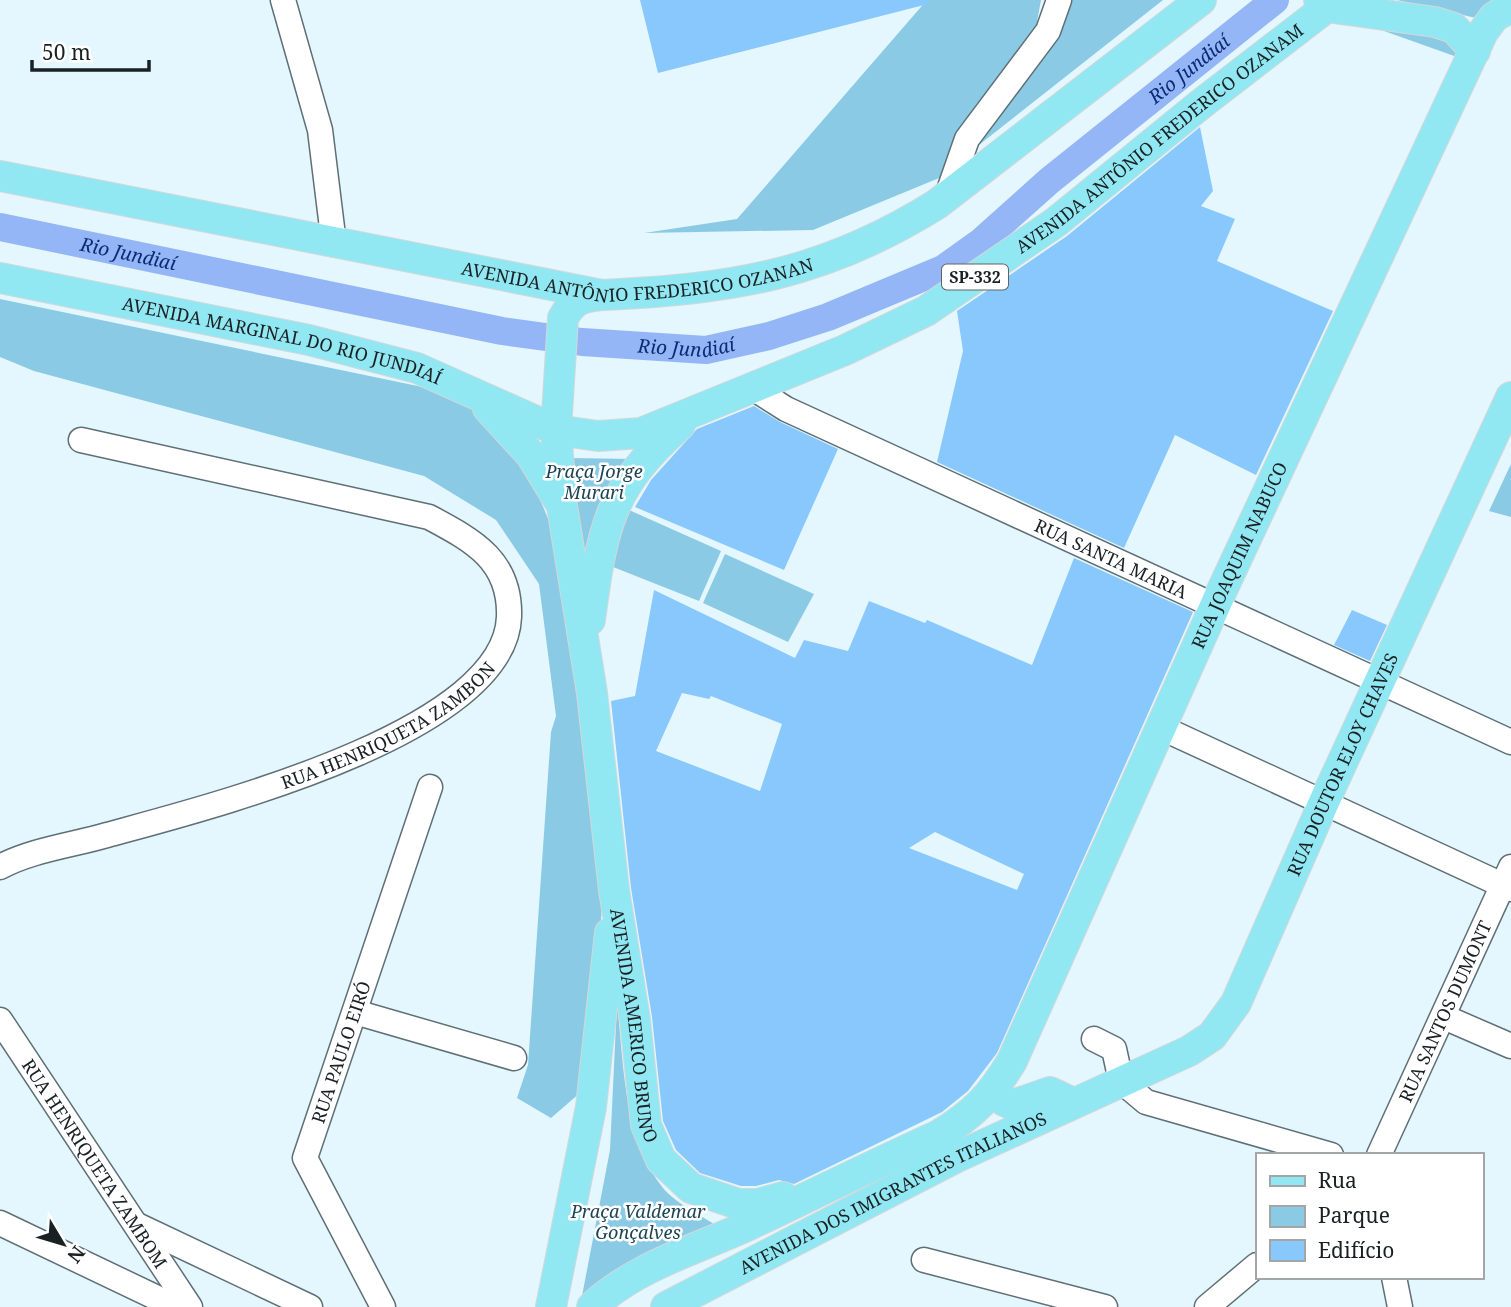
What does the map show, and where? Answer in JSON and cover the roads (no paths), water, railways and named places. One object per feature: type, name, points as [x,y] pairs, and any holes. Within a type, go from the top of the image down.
[{"type":"main road","points":[[1113,70],[1173,0]]},
{"type":"main road","name":"AVENIDA ANTÔNIO FREDERICO OZANAN","points":[[0,176],[601,295],[651,293],[770,277],[855,250],[896,230],[947,197],[1201,0]]},
{"type":"main road","points":[[1325,2],[1435,22],[1454,28],[1475,51]]},
{"type":"main road","name":"AVENIDA ANTÔNIO FREDERICO OZANAM","points":[[557,418],[598,436],[641,433],[845,350],[926,311],[1056,222],[1325,2]]},
{"type":"main road","name":"RUA JOAQUIM NABUCO","points":[[1012,1061],[1216,604],[1475,51],[1494,17],[1511,7]]},
{"type":"main road","name":"AVENIDA MARGINAL DO RIO JUNDIAÍ","points":[[0,278],[309,340],[417,368],[466,390],[557,418]]},
{"type":"main road","points":[[551,1307],[591,1107],[614,890],[586,649],[562,506],[557,418],[563,318],[570,305],[581,297],[601,295]]},
{"type":"main road","points":[[466,390],[499,417],[531,455],[562,506]]},
{"type":"main road","name":"RUA DOUTOR ELOY CHAVES","points":[[1121,1081],[1189,1051],[1212,1037],[1225,1021],[1264,944],[1379,680],[1511,397]]},
{"type":"main road","points":[[586,649],[600,547],[609,515],[621,489],[653,448],[696,411]]},
{"type":"main road","name":"AVENIDA AMERICO BRUNO","points":[[614,890],[635,1020],[645,1115],[661,1160],[691,1188],[738,1204],[758,1204],[811,1194]]},
{"type":"main road","name":"AVENIDA DOS IMIGRANTES ITALIANOS","points":[[592,1307],[613,1288],[656,1264],[749,1224],[939,1135],[990,1096],[1012,1061]]},
{"type":"main road","name":"AVENIDA DOS IMIGRANTES ITALIANOS","points":[[667,1307],[957,1157],[1121,1081]]},
{"type":"main road","points":[[990,1096],[1013,1105],[1050,1092],[1073,1103]]},
{"type":"main road","points":[[957,1157],[993,1126],[996,1118],[990,1096]]},
{"type":"street","points":[[283,0],[320,130],[334,244]]},
{"type":"street","points":[[947,197],[967,139],[1048,31],[1059,0]]},
{"type":"street","name":"RUA SANTA MARIA","points":[[753,388],[786,409],[1216,604],[1511,742]]},
{"type":"street","name":"RUA HENRIQUETA ZAMBON","points":[[0,867],[260,793],[406,731],[465,692],[495,663],[509,632],[509,608],[500,570],[474,541],[429,517],[81,440]]},
{"type":"street","points":[[1162,728],[1324,802],[1508,880]]},
{"type":"street","name":"RUA PAULO EIRÓ","points":[[383,1307],[305,1158],[430,787]]},
{"type":"street","name":"RUA SANTOS DUMONT","points":[[1380,1153],[1508,880]]},
{"type":"street","points":[[355,1012],[514,1058]]},
{"type":"street","points":[[1444,1017],[1511,1046]]},
{"type":"street","name":"RUA HENRIQUETA ZAMBOM","points":[[0,1020],[190,1307]]},
{"type":"street","points":[[1094,1039],[1114,1049],[1121,1081],[1146,1102],[1324,1153]]},
{"type":"street","points":[[0,1223],[176,1307]]},
{"type":"street","points":[[137,1225],[310,1307]]},
{"type":"street","points":[[924,1260],[1026,1296],[1105,1307]]},
{"type":"street","points":[[1207,1307],[1256,1266]]},
{"type":"street","points":[[1394,1279],[1400,1307]]},
{"type":"waterway","name":"Rio Jundiaí","points":[[0,227],[502,331],[582,342],[706,350],[769,336],[828,317],[943,269],[982,241],[1049,181],[1275,0]]},
{"type":"park label","name":"Praça Jorge Murari","points":[[594,482]]},
{"type":"park label","name":"Praça Valdemar Gonçalves","points":[[638,1221]]}]
